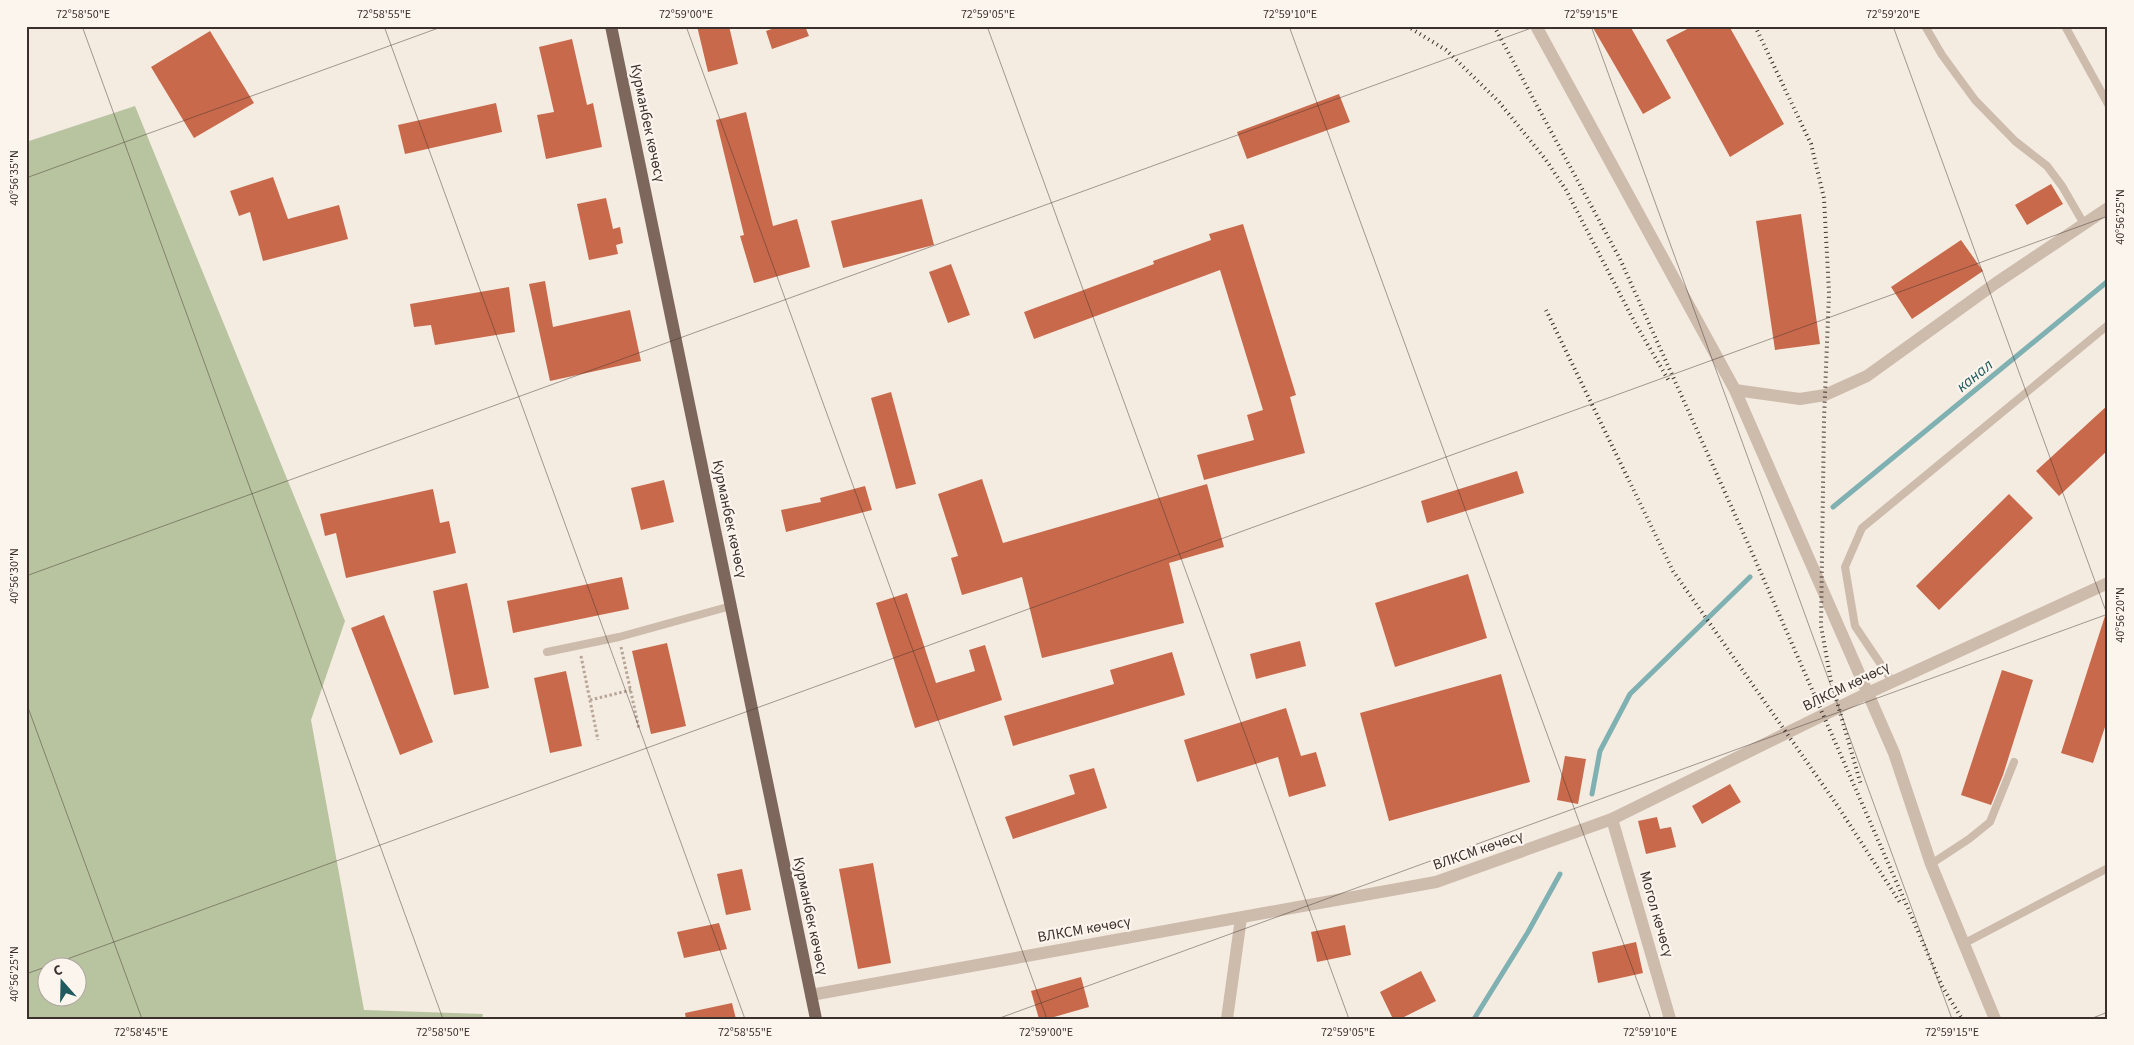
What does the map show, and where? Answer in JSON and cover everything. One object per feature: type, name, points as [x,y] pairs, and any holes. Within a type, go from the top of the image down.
[{"type":"main road","name":"Курманбек көчөсү","points":[[611,26],[816,1019]]},
{"type":"street","points":[[1536,26],[1734,390],[1894,752],[1931,864],[1995,1019]]},
{"type":"street","points":[[1734,390],[1800,399],[1825,395],[1867,376],[1996,282],[2108,208]]},
{"type":"street","name":"ВЛКСМ көчөсү","points":[[811,995],[1436,882],[1612,819],[1868,692],[2108,583]]},
{"type":"street","name":"Могол көчөсү","points":[[1612,819],[1670,1019]]},
{"type":"street","points":[[1228,1019],[1241,918]]},
{"type":"lane","points":[[1925,26],[1942,55],[1976,100],[2015,142],[2046,166],[2062,186],[2084,224]]},
{"type":"lane","points":[[2065,26],[2108,104]]},
{"type":"lane","points":[[1892,681],[1855,626],[1845,567],[1862,528],[2108,325]]},
{"type":"lane","points":[[547,652],[619,637],[731,606]]},
{"type":"lane","points":[[1931,864],[1969,839],[1990,822],[2014,762]]},
{"type":"lane","points":[[1963,944],[2108,868]]},
{"type":"path","points":[[619,637],[639,729]]},
{"type":"path","points":[[579,645],[598,740]]},
{"type":"path","points":[[590,700],[631,690]]},
{"type":"green space","points":[[135,106],[345,621],[311,720],[364,1010],[483,1014],[482,1019],[26,1019],[26,142]]},
{"type":"building","points":[[697,26],[729,26],[738,64],[708,72]]},
{"type":"building","points":[[780,26],[805,26],[809,36],[772,49],[766,31]]},
{"type":"building","points":[[1592,26],[1630,26],[1671,98],[1643,114]]},
{"type":"building","points":[[1693,26],[1729,26],[1784,124],[1730,157],[1666,40]]},
{"type":"building","points":[[210,31],[254,103],[194,138],[151,67]]},
{"type":"building","points":[[572,39],[587,105],[593,103],[602,147],[546,159],[537,115],[554,112],[539,47]]},
{"type":"building","points":[[1339,94],[1350,122],[1247,159],[1237,132]]},
{"type":"building","points":[[496,103],[502,132],[405,154],[398,125]]},
{"type":"building","points":[[746,112],[773,226],[797,219],[810,267],[754,283],[740,236],[744,235],[716,120]]},
{"type":"building","points":[[273,177],[288,219],[339,205],[348,239],[263,261],[250,212],[239,216],[230,191]]},
{"type":"building","points":[[2051,184],[2063,204],[2027,225],[2015,205]]},
{"type":"building","points":[[606,198],[613,229],[620,227],[623,243],[616,245],[618,254],[589,260],[577,204]]},
{"type":"building","points":[[922,199],[934,245],[843,268],[831,221]]},
{"type":"building","points":[[1801,214],[1820,344],[1775,350],[1756,221]]},
{"type":"building","points":[[1243,224],[1296,395],[1290,397],[1305,453],[1204,480],[1197,455],[1254,440],[1247,415],[1263,410],[1220,270],[1034,339],[1024,312],[1154,264],[1153,261],[1211,240],[1209,234]]},
{"type":"building","points":[[1961,240],[1983,271],[1912,319],[1891,287]]},
{"type":"building","points":[[951,264],[970,315],[948,323],[929,272]]},
{"type":"building","points":[[545,281],[553,327],[630,310],[641,361],[550,381],[529,284]]},
{"type":"building","points":[[509,287],[515,332],[435,345],[431,325],[414,327],[410,304]]},
{"type":"building","points":[[891,392],[916,484],[896,489],[871,398]]},
{"type":"building","points":[[2108,405],[2108,450],[2059,496],[2036,471]]},
{"type":"building","points":[[1517,471],[1524,493],[1427,523],[1421,501]]},
{"type":"building","points":[[982,479],[1003,543],[1207,484],[1224,547],[1169,563],[1184,623],[1042,658],[1022,577],[962,595],[951,558],[958,556],[938,494]]},
{"type":"building","points":[[664,480],[674,522],[641,530],[631,488]]},
{"type":"building","points":[[865,486],[872,510],[786,532],[781,510],[821,502],[820,498]]},
{"type":"building","points":[[433,489],[440,523],[449,521],[456,553],[346,578],[336,533],[325,536],[320,514]]},
{"type":"building","points":[[2009,494],[2033,518],[1939,610],[1916,586]]},
{"type":"building","points":[[1468,574],[1487,638],[1395,667],[1375,603]]},
{"type":"building","points":[[622,577],[629,609],[513,633],[507,601]]},
{"type":"building","points":[[467,583],[489,688],[454,695],[433,591]]},
{"type":"building","points":[[907,593],[936,683],[975,671],[969,650],[985,645],[1002,700],[915,728],[876,603]]},
{"type":"building","points":[[384,615],[433,742],[400,755],[351,628]]},
{"type":"building","points":[[2105,616],[2108,617],[2108,718],[2093,763],[2061,753]]},
{"type":"building","points":[[1300,641],[1306,666],[1256,679],[1250,654]]},
{"type":"building","points":[[667,643],[686,726],[651,734],[632,651]]},
{"type":"building","points":[[1172,652],[1185,695],[1013,746],[1004,716],[1114,684],[1110,670]]},
{"type":"building","points":[[2002,670],[2033,680],[2003,775],[1991,805],[1961,795]]},
{"type":"building","points":[[566,671],[582,746],[550,753],[534,678]]},
{"type":"building","points":[[1501,674],[1530,782],[1389,821],[1360,713]]},
{"type":"building","points":[[1286,708],[1301,756],[1316,752],[1326,786],[1289,797],[1278,757],[1197,782],[1184,740]]},
{"type":"building","points":[[1565,756],[1586,759],[1578,804],[1557,800]]},
{"type":"building","points":[[1094,768],[1107,808],[1013,839],[1005,817],[1075,794],[1069,775]]},
{"type":"building","points":[[1730,784],[1741,802],[1702,824],[1692,806]]},
{"type":"building","points":[[1657,817],[1660,829],[1671,827],[1676,847],[1646,854],[1638,821]]},
{"type":"building","points":[[873,863],[891,963],[858,969],[839,869]]},
{"type":"building","points":[[742,869],[751,910],[726,915],[717,874]]},
{"type":"building","points":[[719,923],[727,949],[684,958],[677,932]]},
{"type":"building","points":[[1345,925],[1351,955],[1317,962],[1311,932]]},
{"type":"building","points":[[1636,942],[1643,973],[1598,983],[1592,952]]},
{"type":"building","points":[[1421,971],[1436,1001],[1400,1019],[1393,1019],[1380,992]]},
{"type":"building","points":[[1081,977],[1089,1007],[1047,1019],[1039,1019],[1031,991]]},
{"type":"building","points":[[732,1003],[736,1019],[686,1019],[685,1013]]},
{"type":"waterway","name":"канал","points":[[1833,507],[2108,281]]},
{"type":"waterway","points":[[1592,794],[1600,751],[1630,694],[1750,577]]},
{"type":"waterway","points":[[1474,1019],[1528,932],[1560,874]]},
{"type":"railway","points":[[1407,26],[1446,50],[1499,102],[1546,160],[1566,190],[1635,323],[1669,381]]},
{"type":"railway","points":[[1494,26],[1620,259],[1750,548],[1942,986],[1962,1019]]},
{"type":"railway","points":[[1755,26],[1811,144],[1824,198],[1829,293],[1824,419],[1821,626],[1831,681],[1861,785]]},
{"type":"railway","points":[[1546,310],[1673,571],[1837,805],[1901,904]]}]
